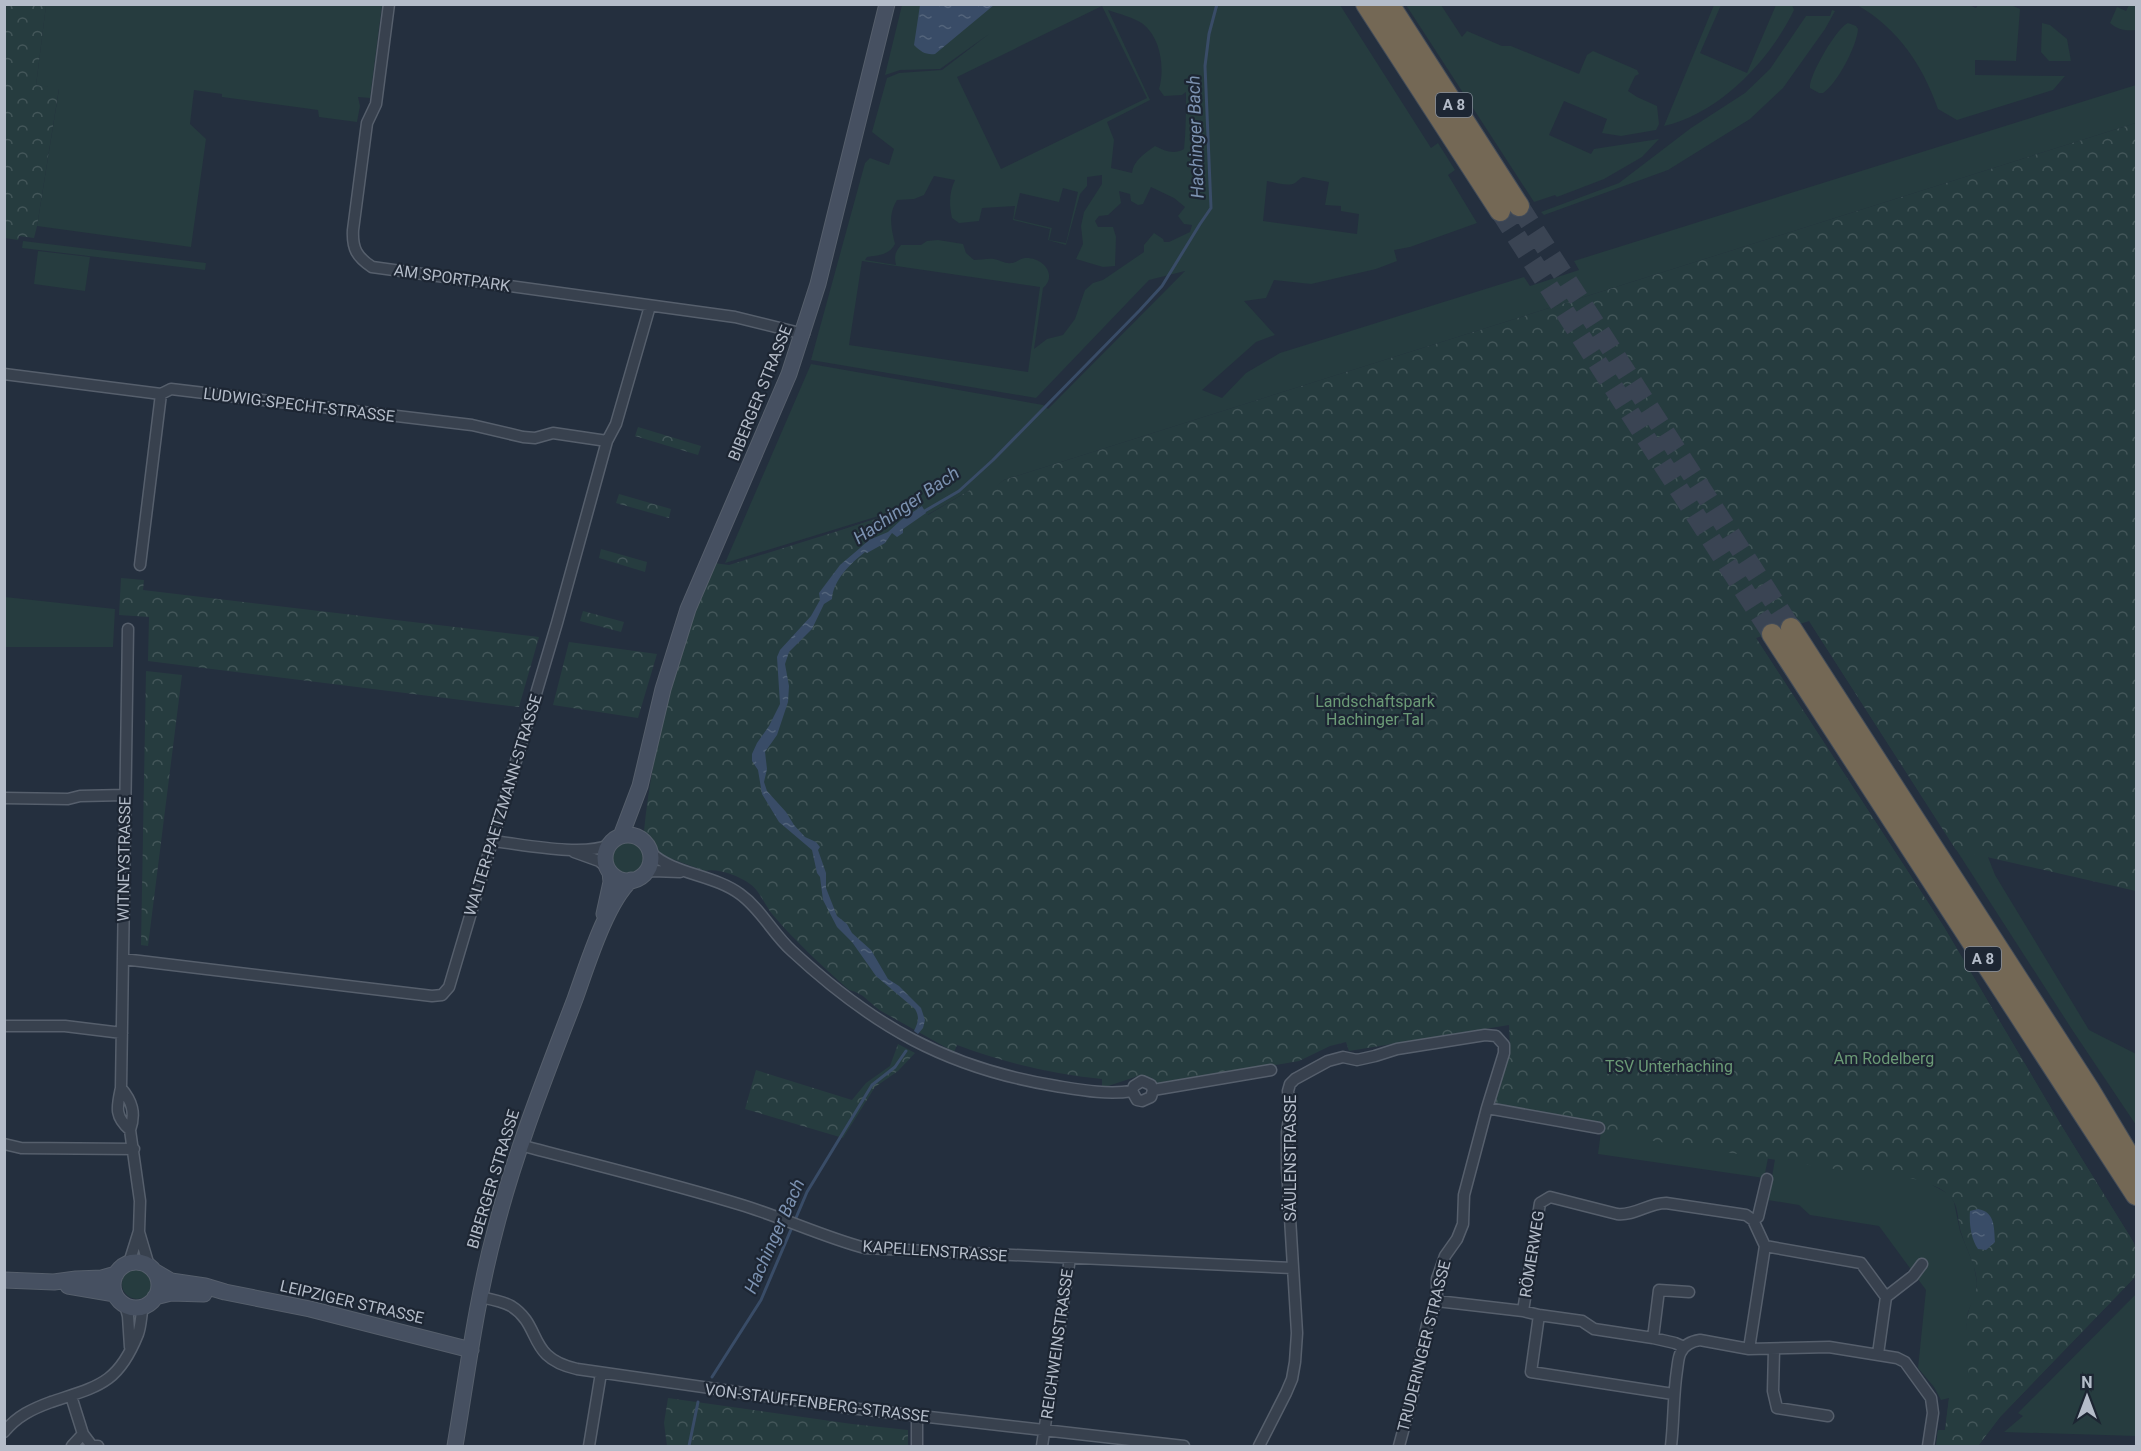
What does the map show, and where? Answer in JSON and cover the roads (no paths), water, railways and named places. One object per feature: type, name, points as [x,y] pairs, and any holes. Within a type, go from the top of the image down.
[{"type":"highway","name":"A 8","points":[[1366,4],[1500,211]]},
{"type":"highway","name":"A 8","points":[[1389,4],[1519,206]]},
{"type":"highway","name":"A 8","points":[[2136,1167],[2089,1089],[1782,631],[2136,1195]]},
{"type":"main road","name":"BIBERGER STRASSE","points":[[615,840],[640,786],[663,689],[688,609],[804,334],[887,4]]},
{"type":"main road","name":"BIBERGER STRASSE","points":[[640,786],[641,839]]},
{"type":"main road","points":[[628,835],[641,839],[650,852],[649,866],[638,876],[623,880],[608,870],[605,852],[615,840],[628,835]]},
{"type":"main road","name":"BIBERGER STRASSE","points":[[600,931],[611,882],[608,870]]},
{"type":"main road","name":"BIBERGER STRASSE","points":[[455,1446],[480,1297],[495,1230],[520,1145],[600,931],[624,886],[638,876]]},
{"type":"main road","points":[[4,1280],[54,1282],[102,1278],[116,1274],[129,1263],[136,1262],[152,1269],[159,1284],[149,1302],[132,1307],[102,1290],[76,1288],[54,1282]]},
{"type":"main road","name":"LEIPZIGER STRASSE","points":[[152,1269],[171,1281],[205,1286],[310,1309],[471,1350]]},
{"type":"main road","points":[[116,1274],[114,1287],[120,1299]]},
{"type":"main road","name":"LEIPZIGER STRASSE","points":[[149,1302],[171,1293],[225,1292]]},
{"type":"street","name":"AM SPORTPARK","points":[[389,4],[376,104],[367,123],[353,230],[352,244],[361,259],[372,267],[735,317],[804,334]]},
{"type":"street","name":"WALTER-PAETZMANN-STRASSE","points":[[123,960],[405,994],[442,995],[450,987],[557,623],[607,441],[616,424],[650,306]]},
{"type":"street","name":"LUDWIG-SPECHT-STRASSE","points":[[4,374],[161,394],[171,389],[472,425],[524,437],[536,438],[553,433],[607,441]]},
{"type":"street","points":[[140,565],[161,394]]},
{"type":"street","name":"WITNEYSTRASSE","points":[[128,629],[121,1088],[129,1098],[132,1107],[133,1121],[130,1130],[140,1200],[138,1231],[129,1263]]},
{"type":"street","points":[[4,798],[68,799],[80,796],[125,795]]},
{"type":"street","points":[[492,841],[568,850],[601,848],[615,840]]},
{"type":"street","points":[[568,850],[599,861],[608,870]]},
{"type":"street","points":[[650,852],[656,858],[728,886],[741,894],[790,950],[861,1009],[919,1045],[954,1060],[1003,1076],[1068,1088],[1116,1093],[1132,1091],[1134,1086],[1142,1081],[1147,1082],[1153,1090],[1271,1070]]},
{"type":"street","points":[[638,876],[653,871],[689,872]]},
{"type":"street","points":[[4,1026],[65,1026],[122,1033]]},
{"type":"street","name":"SÄULENSTRASSE","points":[[1259,1446],[1292,1379],[1295,1362],[1297,1333],[1287,1168],[1290,1084],[1328,1061],[1343,1057],[1357,1060],[1397,1048],[1485,1035],[1496,1036],[1501,1041]]},
{"type":"street","name":"TRUDERINGER STRASSE","points":[[1399,1446],[1414,1389],[1426,1325],[1437,1301],[1437,1280],[1445,1256],[1457,1239],[1463,1224],[1464,1195],[1504,1053],[1504,1045],[1501,1041]]},
{"type":"street","points":[[1487,1108],[1599,1128]]},
{"type":"street","points":[[4,1144],[21,1148],[134,1149]]},
{"type":"street","name":"KAPELLENSTRASSE","points":[[520,1145],[734,1203],[794,1223],[838,1241],[865,1248],[1292,1268]]},
{"type":"street","points":[[1749,1349],[1765,1246],[1753,1220],[1758,1216],[1767,1179]]},
{"type":"street","name":"RÖMERWEG","points":[[1522,1311],[1540,1203],[1550,1197],[1617,1214],[1628,1215],[1659,1203],[1666,1203],[1746,1215],[1753,1220]]},
{"type":"street","name":"WITNEYSTRASSE","points":[[138,1231],[152,1269]]},
{"type":"street","points":[[1765,1246],[1861,1263],[1886,1297]]},
{"type":"street","name":"REICHWEINSTRASSE","points":[[1042,1446],[1070,1258]]},
{"type":"street","points":[[1878,1354],[1886,1297],[1913,1276],[1922,1264]]},
{"type":"street","points":[[1653,1338],[1659,1290],[1689,1292]]},
{"type":"street","name":"VON-STAUFFENBERG-STRASSE","points":[[480,1297],[500,1301],[516,1310],[538,1344],[554,1362],[565,1366],[714,1390],[917,1416],[1184,1446]]},
{"type":"street","points":[[4,1432],[12,1422],[30,1410],[99,1386],[124,1364],[130,1347],[128,1316],[120,1299]]},
{"type":"street","points":[[1437,1301],[1522,1311],[1539,1316],[1582,1322],[1594,1329],[1653,1338],[1684,1347]]},
{"type":"street","points":[[130,1347],[149,1302]]},
{"type":"street","points":[[1539,1316],[1531,1372],[1673,1394]]},
{"type":"street","points":[[1671,1446],[1673,1394],[1680,1353],[1693,1341],[1700,1340],[1749,1349],[1829,1347],[1897,1358],[1905,1362],[1931,1398],[1933,1413],[1928,1446]]},
{"type":"street","points":[[1774,1349],[1773,1391],[1777,1408],[1828,1416]]},
{"type":"street","points":[[589,1446],[601,1373]]},
{"type":"street","points":[[71,1396],[83,1434],[91,1446],[98,1446]]},
{"type":"street","points":[[917,1416],[917,1446]]},
{"type":"street","points":[[72,1446],[83,1434]]},
{"type":"water","points":[[920,4],[994,5],[935,54],[932,54],[919,50],[914,45]]},
{"type":"water","points":[[922,506],[926,513],[903,529],[903,533],[897,537],[892,533],[885,543],[865,552],[849,567],[839,579],[832,599],[824,604],[812,629],[789,652],[785,664],[789,686],[788,702],[777,735],[765,752],[767,769],[764,782],[767,791],[786,812],[794,825],[805,837],[816,842],[820,847],[818,850],[826,873],[826,888],[837,916],[871,950],[888,979],[899,986],[921,1008],[925,1020],[918,1034],[914,1031],[918,1020],[915,1009],[876,976],[852,942],[837,927],[823,900],[820,877],[812,850],[779,822],[762,794],[758,770],[752,761],[752,754],[780,704],[777,657],[780,650],[811,616],[820,600],[819,593],[840,565],[869,540],[888,532]]},
{"type":"water","points":[[1978,1209],[1988,1213],[1994,1226],[1995,1242],[1986,1250],[1978,1249],[1971,1231],[1970,1211]]},
{"type":"waterway","name":"Hachinger Bach","points":[[923,512],[959,491],[993,460],[1140,310],[1162,286],[1211,208],[1205,66],[1209,34],[1217,4]]},
{"type":"waterway","name":"Hachinger Bach","points":[[712,1377],[761,1300],[807,1192],[872,1085],[895,1067],[906,1051]]},
{"type":"waterway","name":"Hachinger Bach","points":[[689,1446],[698,1402]]},
{"type":"tunnel","points":[[1519,206],[1791,628]]},
{"type":"tunnel","points":[[1500,211],[1772,634]]},
{"type":"park label","name":"Landschaftspark Hachinger Tal","points":[[1375,710]]},
{"type":"park label","name":"Am Rodelberg","points":[[1884,1058]]},
{"type":"park label","name":"TSV Unterhaching","points":[[1669,1066]]}]
